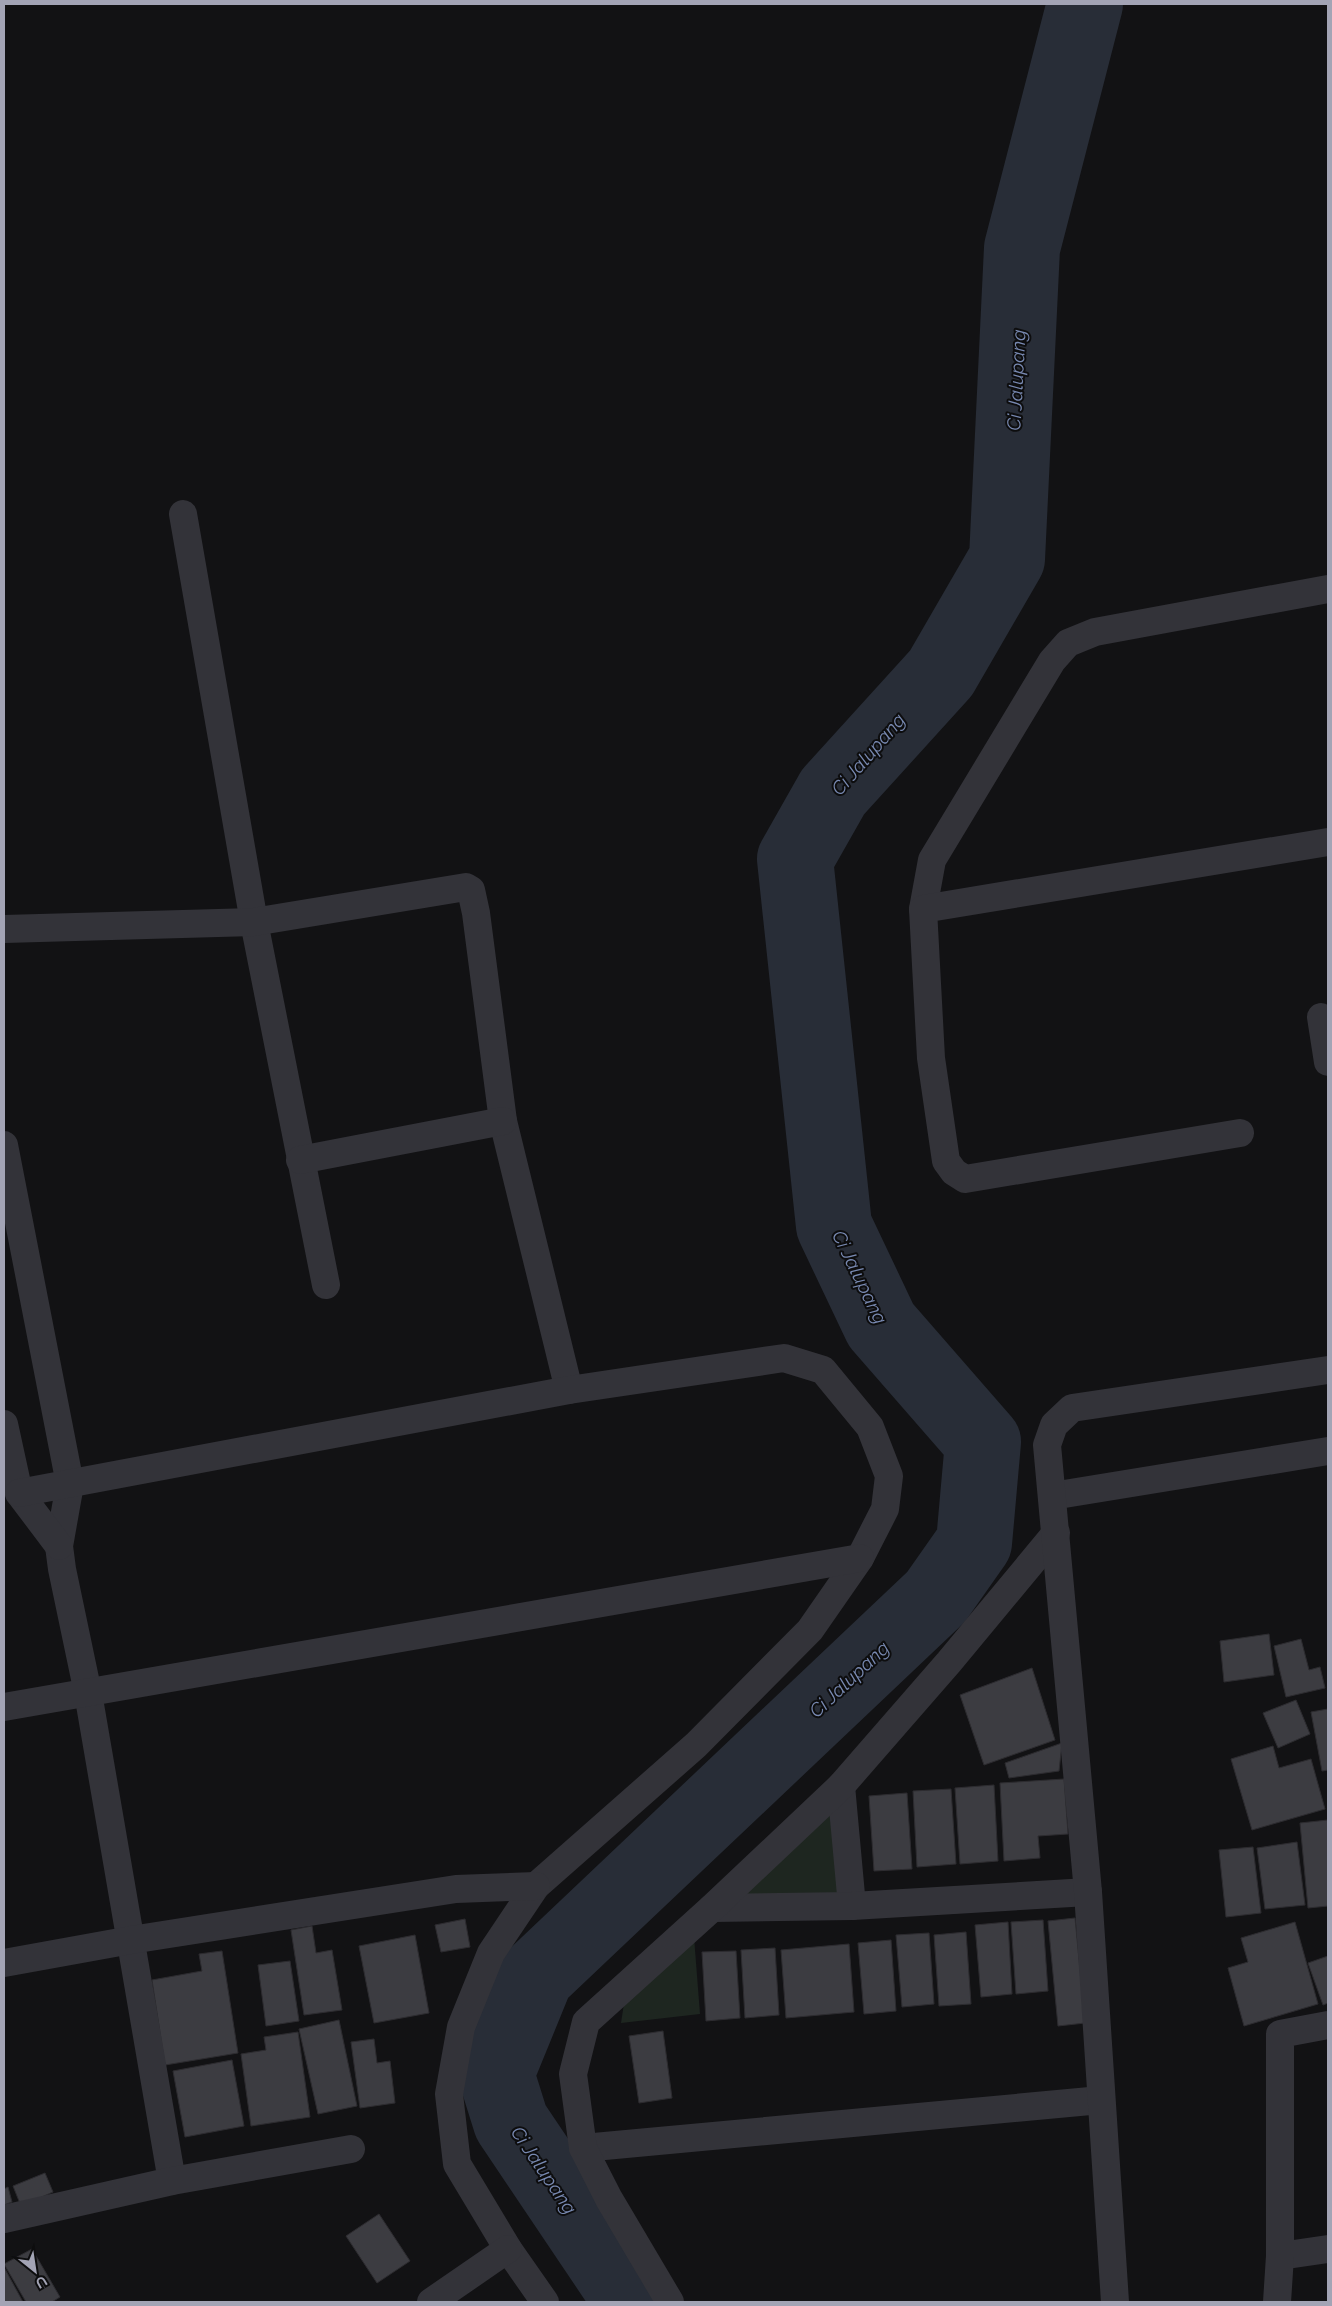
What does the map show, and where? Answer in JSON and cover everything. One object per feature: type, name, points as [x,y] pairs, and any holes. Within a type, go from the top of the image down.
[{"type":"street","points":[[183,514],[254,922],[326,1285]]},
{"type":"street","points":[[1240,1133],[965,1179],[954,1172],[946,1161],[931,1058],[923,909],[932,860],[1052,661],[1068,643],[1095,632],[1328,590]]},
{"type":"street","points":[[923,909],[1328,842]]},
{"type":"street","points":[[4,929],[254,922],[466,887],[471,890],[476,913],[504,1121],[568,1390]]},
{"type":"street","points":[[1321,1017],[1328,1062]]},
{"type":"street","points":[[300,1160],[504,1121]]},
{"type":"street","points":[[4,1145],[70,1484],[59,1546],[88,1693],[172,2181]]},
{"type":"street","points":[[19,1493],[568,1390],[784,1358],[823,1370],[870,1426],[889,1476],[885,1509],[860,1558],[810,1630],[696,1745],[536,1886],[491,1953],[461,2027],[449,2094],[457,2164],[508,2248],[545,2302]]},
{"type":"street","points":[[1116,2302],[1088,1892],[1047,1445],[1054,1425],[1072,1408],[1328,1370]]},
{"type":"street","points":[[4,1424],[19,1493],[59,1546]]},
{"type":"street","points":[[1052,1496],[1328,1451]]},
{"type":"street","points":[[670,2302],[609,2199],[583,2148],[573,2074],[586,2022],[712,1908],[841,1786],[949,1662],[1056,1533]]},
{"type":"street","points":[[4,1707],[860,1558]]},
{"type":"street","points":[[841,1786],[852,1906]]},
{"type":"street","points":[[4,1963],[131,1940],[456,1889],[536,1886]]},
{"type":"street","points":[[712,1908],[852,1906],[1088,1892]]},
{"type":"street","points":[[1277,2302],[1280,2256],[1280,2034],[1328,2025]]},
{"type":"street","points":[[583,2148],[1101,2100]]},
{"type":"street","points":[[4,2219],[172,2181],[351,2149]]},
{"type":"street","points":[[431,2302],[508,2248]]},
{"type":"street","points":[[1280,2256],[1328,2249]]},
{"type":"shaded area","points":[[836,1800],[844,1899],[733,1901]]},
{"type":"shaded area","points":[[694,1937],[700,2014],[621,2023],[625,1997]]},
{"type":"building","points":[[1269,1634],[1274,1675],[1224,1682],[1220,1641]]},
{"type":"building","points":[[1301,1639],[1309,1670],[1320,1667],[1325,1688],[1286,1697],[1274,1646]]},
{"type":"building","points":[[1032,1668],[1055,1740],[984,1765],[960,1695]]},
{"type":"building","points":[[1296,1700],[1310,1734],[1278,1748],[1263,1713]]},
{"type":"building","points":[[1328,1709],[1328,1770],[1322,1771],[1311,1712]]},
{"type":"building","points":[[1062,1743],[1059,1771],[1009,1778],[1005,1763]]},
{"type":"building","points":[[1273,1746],[1279,1768],[1311,1759],[1325,1809],[1252,1830],[1231,1759]]},
{"type":"building","points":[[1064,1779],[1068,1834],[1038,1836],[1040,1858],[1004,1861],[1000,1783]]},
{"type":"building","points":[[994,1785],[998,1861],[960,1864],[955,1788]]},
{"type":"building","points":[[951,1789],[956,1864],[917,1867],[913,1791]]},
{"type":"building","points":[[907,1793],[912,1869],[874,1871],[869,1796]]},
{"type":"building","points":[[1328,1820],[1328,1906],[1308,1908],[1300,1823]]},
{"type":"building","points":[[1297,1842],[1305,1905],[1265,1909],[1257,1848]]},
{"type":"building","points":[[1253,1847],[1261,1913],[1226,1917],[1219,1850]]},
{"type":"building","points":[[1075,1918],[1085,2023],[1058,2026],[1048,1921]]},
{"type":"building","points":[[465,1919],[470,1947],[441,1952],[435,1925]]},
{"type":"building","points":[[1043,1920],[1048,1991],[1016,1994],[1011,1922]]},
{"type":"building","points":[[1008,1922],[1012,1994],[981,1997],[975,1925]]},
{"type":"building","points":[[1295,1922],[1318,2004],[1244,2026],[1228,1968],[1248,1962],[1241,1938]]},
{"type":"building","points":[[312,1926],[316,1953],[332,1950],[342,2010],[304,2015],[291,1930]]},
{"type":"building","points":[[966,1932],[971,2004],[939,2006],[934,1935]]},
{"type":"building","points":[[929,1933],[934,2004],[902,2007],[896,1935]]},
{"type":"building","points":[[415,1935],[429,2013],[374,2023],[359,1946]]},
{"type":"building","points":[[891,1940],[896,2011],[864,2014],[858,1943]]},
{"type":"building","points":[[849,1944],[854,2012],[786,2018],[781,1950]]},
{"type":"building","points":[[775,1948],[779,2015],[745,2018],[741,1950]]},
{"type":"building","points":[[222,1951],[238,2053],[165,2065],[152,1980],[202,1971],[199,1954]]},
{"type":"building","points":[[736,1951],[740,2018],[706,2021],[702,1952]]},
{"type":"building","points":[[1328,1956],[1328,2003],[1323,2005],[1308,1963]]},
{"type":"building","points":[[290,1961],[299,2021],[266,2026],[258,1965]]},
{"type":"building","points":[[339,2020],[357,2106],[318,2114],[299,2029]]},
{"type":"building","points":[[663,2031],[672,2098],[639,2103],[629,2036]]},
{"type":"building","points":[[298,2032],[310,2117],[251,2126],[241,2054],[266,2050],[264,2037]]},
{"type":"building","points":[[374,2039],[377,2063],[390,2061],[395,2103],[360,2108],[351,2042]]},
{"type":"building","points":[[232,2060],[244,2126],[185,2137],[173,2071]]},
{"type":"building","points":[[45,2173],[53,2192],[21,2206],[13,2186]]},
{"type":"building","points":[[8,2187],[12,2202],[4,2205],[4,2189]]},
{"type":"building","points":[[379,2214],[410,2261],[377,2283],[346,2236]]},
{"type":"building","points":[[32,2249],[60,2297],[52,2302],[26,2302],[4,2264]]},
{"type":"building","points":[[4,2267],[23,2302],[4,2302]]},
{"type":"waterway","name":"Ci Jalupang","points":[[632,2302],[511,2122],[496,2074],[536,1976],[936,1597],[974,1543],[983,1442],[881,1325],[834,1226],[795,859],[833,792],[941,673],[1007,559],[1022,248],[1085,4]]}]
